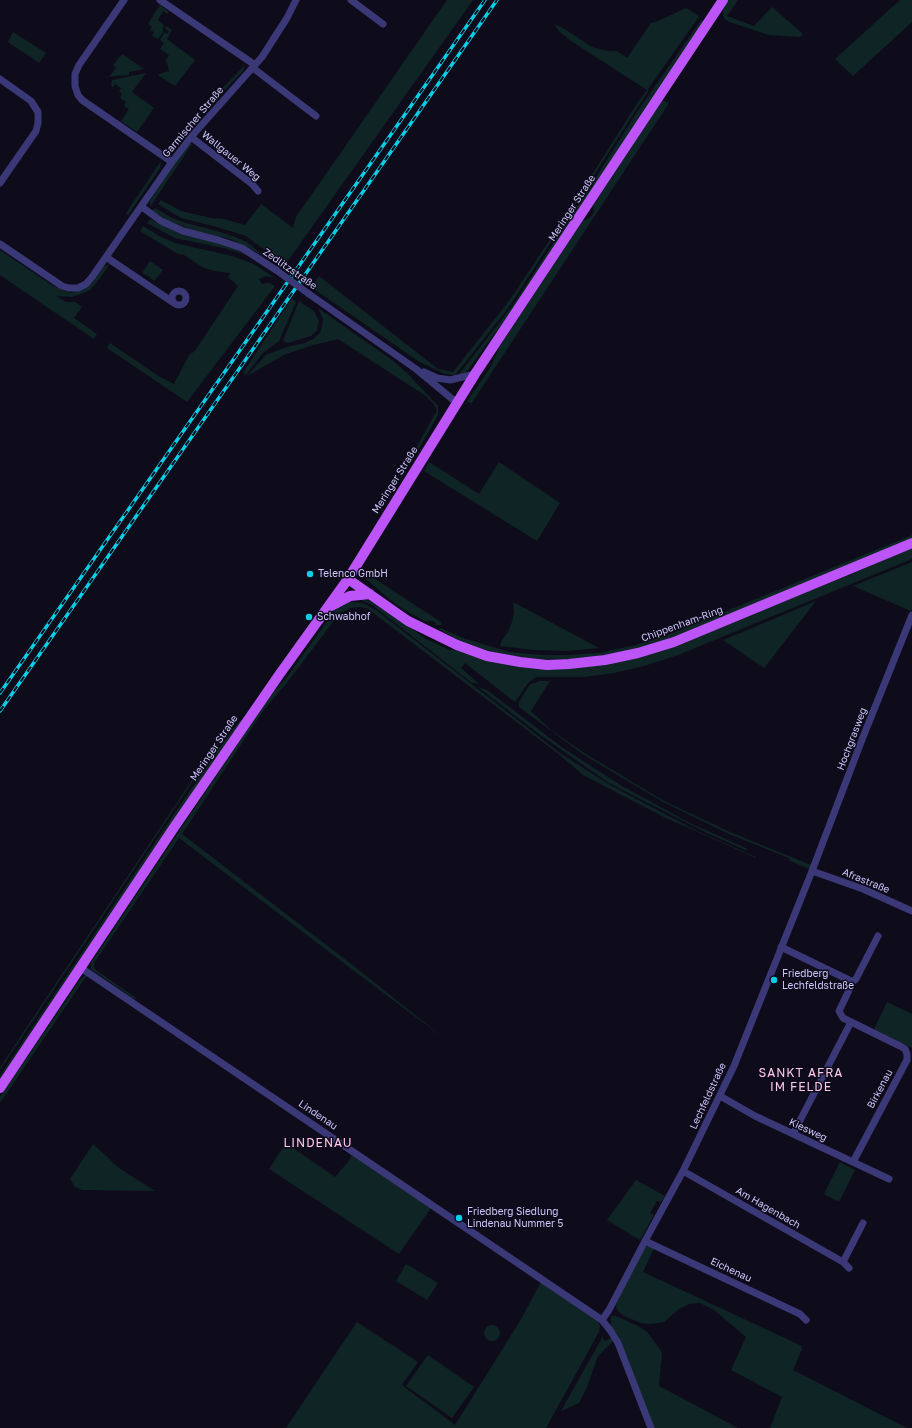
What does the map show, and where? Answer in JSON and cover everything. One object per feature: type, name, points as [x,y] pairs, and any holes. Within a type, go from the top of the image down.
[{"type":"main road","name":"Meringer Straße","points":[[0,1088],[227,750],[348,579],[475,374],[724,0]]},
{"type":"main road","name":"Chippenham-Ring","points":[[348,579],[408,621],[457,645],[487,656],[520,662],[569,664],[605,660],[638,653],[674,642],[912,543]]},
{"type":"main road","points":[[328,608],[350,596],[370,594]]},
{"type":"street","points":[[124,0],[79,65],[76,74],[78,95],[82,100],[172,162]]},
{"type":"street","points":[[160,0],[254,67],[316,116]]},
{"type":"street","name":"Garmischer Straße","points":[[0,244],[62,286],[78,288],[86,284],[191,137],[254,67],[277,35],[296,0]]},
{"type":"street","points":[[351,0],[383,24]]},
{"type":"street","points":[[0,79],[30,101],[38,112],[36,131],[0,183]]},
{"type":"street","name":"Wallgauer Weg","points":[[191,137],[252,184],[258,191]]},
{"type":"street","name":"Zedlitzstraße","points":[[142,207],[161,221],[183,231],[242,248],[276,270],[416,369],[457,403]]},
{"type":"street","points":[[106,257],[174,303]]},
{"type":"street","name":"Zedlitzstraße","points":[[416,369],[438,378],[450,380],[475,374]]},
{"type":"street","name":"Hochgrasweg","points":[[812,871],[863,737],[912,615]]},
{"type":"street","name":"Afrastraße","points":[[812,871],[863,888],[912,911]]},
{"type":"street","name":"Lechfeldstraße","points":[[602,1320],[609,1310],[683,1171],[720,1096],[734,1066],[812,871]]},
{"type":"street","points":[[793,1134],[851,1022],[842,1018],[839,1011],[852,982],[856,979],[878,936]]},
{"type":"street","points":[[781,947],[845,977],[852,982]]},
{"type":"street","name":"Lindenau","points":[[81,968],[602,1320],[618,1343],[651,1428]]},
{"type":"street","name":"Birkenau","points":[[851,1022],[905,1049],[908,1057],[853,1162]]},
{"type":"street","name":"Kiesweg","points":[[720,1096],[755,1116],[889,1179]]},
{"type":"street","name":"Am Hagenbach","points":[[683,1171],[846,1265],[863,1223]]},
{"type":"street","name":"Eichenau","points":[[645,1241],[800,1314],[806,1320]]},
{"type":"green space","points":[[447,0],[473,0],[285,265],[246,236],[181,218],[158,204],[161,200],[181,211],[211,218],[224,219],[245,225],[261,204],[293,228],[296,217]]},
{"type":"green space","points":[[728,0],[738,0],[727,16],[754,26],[772,7],[803,34],[800,37],[769,35],[729,22],[723,15],[723,8]]},
{"type":"green space","points":[[900,0],[912,0],[912,22],[853,76],[835,59]]},
{"type":"green space","points":[[160,5],[169,12],[167,14],[163,11],[158,20],[164,25],[163,32],[158,39],[152,36],[154,32],[150,30],[152,27],[148,24]]},
{"type":"green space","points":[[686,8],[699,16],[698,18],[648,89],[649,90],[509,307],[456,374],[445,374],[418,361],[311,287],[319,276],[438,369],[453,372],[509,301],[647,90],[571,41],[559,31],[554,24],[563,28],[592,47],[607,51],[617,51],[627,58],[651,23]]},
{"type":"green space","points":[[701,20],[703,21],[702,24],[511,314],[494,334],[468,370],[464,374],[459,374],[513,305],[637,112]]},
{"type":"green space","points":[[166,26],[172,30],[167,39],[195,60],[175,86],[159,76],[159,74],[169,71],[167,62],[165,61],[169,55],[160,49],[164,43],[160,40],[165,32],[167,34],[169,32],[165,28]]},
{"type":"green space","points":[[13,32],[46,53],[39,63],[8,42]]},
{"type":"green space","points":[[122,54],[144,69],[129,72],[129,75],[109,77],[116,68],[113,65]]},
{"type":"green space","points":[[244,62],[243,71],[204,111],[202,109],[243,67]]},
{"type":"green space","points":[[146,73],[132,92],[154,108],[137,132],[121,121],[129,109],[124,106],[126,102],[120,98],[122,94],[119,91],[121,88],[115,84],[113,87],[111,86],[112,80]]},
{"type":"green space","points":[[662,100],[669,103],[471,404],[467,401],[490,368],[500,346],[583,220],[590,218],[594,212],[593,206]]},
{"type":"green space","points":[[192,144],[150,207],[150,201],[187,145]]},
{"type":"green space","points":[[161,161],[160,168],[128,215],[126,213]]},
{"type":"green space","points":[[155,208],[172,218],[217,231],[247,242],[266,258],[230,239],[193,230],[166,220],[152,211]]},
{"type":"green space","points":[[150,219],[184,235],[234,248],[247,255],[223,248],[175,238],[147,223]]},
{"type":"green space","points":[[143,226],[161,237],[175,243],[232,256],[254,264],[278,280],[266,276],[259,279],[262,284],[269,283],[275,286],[187,402],[107,348],[110,343],[160,377],[174,384],[189,355],[195,351],[238,286],[228,277],[230,273],[214,271],[202,267],[184,255],[178,254],[140,231]]},
{"type":"green space","points":[[0,250],[50,284],[71,293],[88,287],[103,267],[110,264],[90,290],[72,297],[56,296],[66,302],[75,302],[82,307],[74,318],[97,334],[94,339],[0,275]]},
{"type":"green space","points":[[150,261],[163,270],[154,281],[142,273]]},
{"type":"green space","points":[[292,298],[296,302],[279,341],[262,354],[246,375],[243,373]]},
{"type":"green space","points":[[299,301],[314,311],[319,321],[317,330],[311,336],[288,343],[283,341]]},
{"type":"green space","points":[[318,308],[392,360],[407,373],[438,406],[438,415],[403,476],[400,477],[437,410],[426,396],[338,339],[310,346],[284,355],[247,376],[266,355],[287,347],[305,343],[320,333],[323,319]]},
{"type":"green space","points":[[429,462],[479,494],[499,462],[560,503],[537,541],[424,471]]},
{"type":"green space","points":[[912,535],[912,539],[679,636],[624,652],[576,659],[541,659],[512,656],[485,650],[460,641],[439,629],[440,628],[463,638],[509,652],[543,655],[599,653],[636,645],[673,633]]},
{"type":"green space","points":[[912,548],[912,559],[678,655],[644,666],[614,673],[584,677],[536,677],[528,683],[515,702],[465,663],[461,668],[479,684],[472,683],[372,605],[359,599],[371,602],[424,638],[450,650],[456,649],[584,667],[613,663],[649,654],[852,574]]},
{"type":"green space","points":[[912,562],[911,611],[853,586]]},
{"type":"green space","points":[[366,573],[441,622],[442,625],[435,625],[436,623],[433,621],[425,621],[395,604],[365,578]]},
{"type":"green space","points":[[350,599],[351,602],[362,603],[376,610],[560,753],[610,785],[697,831],[756,858],[664,817],[583,775],[561,756],[368,609],[361,607],[350,608],[339,614],[286,684],[265,708],[182,834],[355,967],[445,1039],[179,838],[94,963],[96,970],[136,998],[134,999],[91,969],[91,963],[269,697],[287,677],[338,606]]},
{"type":"green space","points":[[816,601],[764,668],[723,640],[745,631]]},
{"type":"green space","points":[[513,602],[599,648],[566,651],[534,650],[500,646],[512,622],[514,613]]},
{"type":"green space","points":[[540,681],[550,681],[531,711],[551,730],[586,754],[664,801],[730,832],[811,865],[809,869],[790,861],[789,858],[729,834],[663,802],[584,755],[519,707],[519,702],[528,687],[531,684]]},
{"type":"green space","points":[[478,687],[487,690],[563,748],[622,786],[690,823],[748,849],[745,850],[705,832],[609,783],[539,734]]},
{"type":"green space","points":[[238,716],[239,718],[232,725],[211,754],[0,1070],[22,1034],[194,777],[230,724]]},
{"type":"green space","points":[[241,720],[242,721],[0,1081],[0,1076],[178,808],[232,730]]},
{"type":"green space","points":[[85,975],[92,979],[88,977],[85,978],[0,1103],[0,1097],[80,980]]},
{"type":"green space","points":[[887,1002],[912,1014],[912,1048],[874,1029]]},
{"type":"green space","points":[[286,1143],[335,1177],[352,1155],[431,1208],[399,1254],[269,1169]]},
{"type":"green space","points":[[93,1144],[119,1168],[155,1191],[82,1190],[75,1187],[70,1179]]},
{"type":"green space","points":[[840,1162],[855,1170],[839,1202],[824,1194]]},
{"type":"green space","points":[[636,1180],[665,1196],[661,1202],[657,1201],[650,1213],[654,1215],[640,1240],[607,1220]]},
{"type":"green space","points":[[649,1246],[654,1248],[643,1272],[802,1346],[793,1370],[907,1428],[770,1428],[782,1397],[731,1370],[746,1337],[714,1310],[700,1303],[689,1304],[679,1309],[664,1322],[651,1324],[641,1323],[624,1316],[618,1311],[616,1307],[617,1302],[645,1247]]},
{"type":"green space","points":[[406,1264],[438,1283],[427,1300],[396,1281]]},
{"type":"green space","points":[[541,1282],[598,1320],[600,1326],[599,1332],[546,1428],[286,1428],[357,1322],[418,1362],[402,1385],[455,1425],[520,1321]]},
{"type":"green space","points":[[611,1316],[616,1316],[640,1327],[647,1332],[660,1349],[662,1354],[659,1386],[738,1428],[654,1428],[617,1336],[611,1326]]},
{"type":"green space","points":[[492,1325],[498,1327],[500,1333],[498,1339],[492,1341],[486,1339],[484,1333],[486,1327]]},
{"type":"green space","points":[[603,1336],[605,1341],[611,1338],[613,1341],[598,1356],[587,1387],[579,1403],[561,1411]]},
{"type":"green space","points":[[428,1355],[474,1387],[452,1418],[406,1386]]},
{"type":"railway","points":[[0,693],[485,0]]},
{"type":"railway","points":[[0,711],[497,0]]},
{"type":"place","name":"Telenco GmbH","points":[[310,574]]},
{"type":"place","name":"Schwabhof","points":[[309,617]]},
{"type":"place","name":"Friedberg Lechfeldstraße","points":[[774,980]]},
{"type":"place","name":"Friedberg Siedlung Lindenau Nummer 5","points":[[459,1218]]},
{"type":"district","name":"SANKT AFRA IM FELDE","points":[[801,1080]]},
{"type":"district","name":"LINDENAU","points":[[318,1143]]}]
